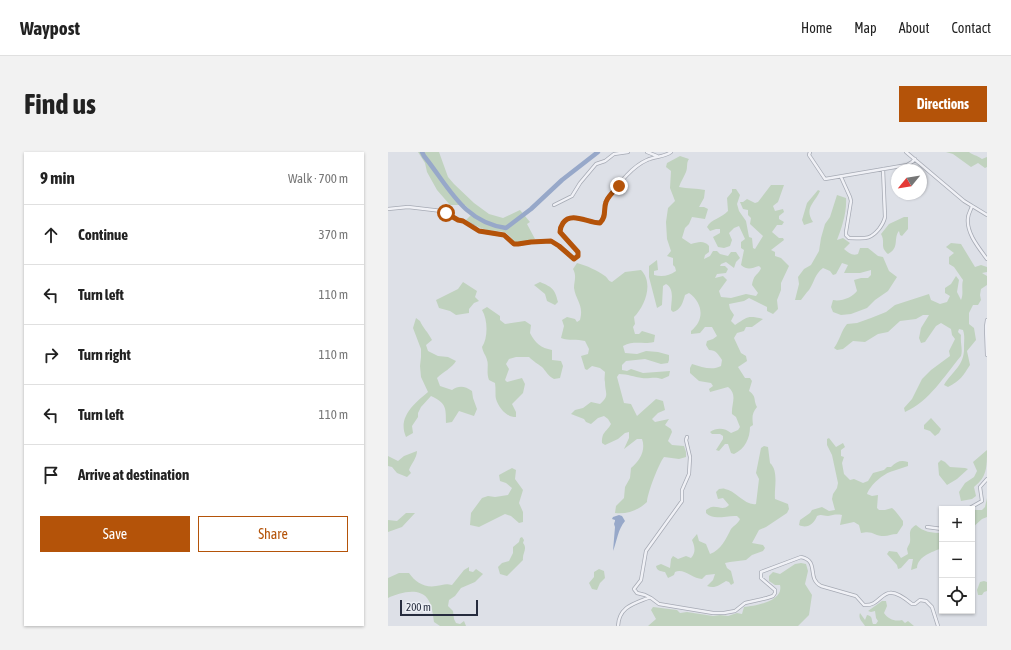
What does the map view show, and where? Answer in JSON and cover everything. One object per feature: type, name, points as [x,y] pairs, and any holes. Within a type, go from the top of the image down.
[{"type":"street","points":[[554,206],[572,196],[580,183],[596,164],[605,161],[614,154],[628,152]]},
{"type":"street","points":[[646,152],[658,156]]},
{"type":"street","points":[[388,209],[408,207],[442,211],[479,231],[504,235],[514,244],[551,241],[574,259],[578,256],[577,250],[560,232],[560,228],[565,220],[574,218],[600,223],[605,215],[605,203],[609,196],[635,168],[648,159],[667,155],[671,152]]},
{"type":"street","points":[[810,152],[809,155],[825,179],[907,165],[915,159]]},
{"type":"street","points":[[906,152],[972,206],[987,215]]},
{"type":"street","points":[[841,177],[851,201],[846,235],[849,238],[870,238],[884,222],[886,217],[883,169]]},
{"type":"street","points":[[972,206],[968,220],[970,230],[974,242],[987,259]]},
{"type":"street","points":[[987,320],[987,356]]},
{"type":"street","points":[[687,437],[690,457],[688,474],[682,490],[680,505],[646,551],[641,580],[634,589],[637,593],[645,595],[659,604],[713,613],[735,611],[745,603],[773,596],[775,590],[761,578],[761,572],[801,557],[806,558],[811,562],[813,567],[813,576],[817,584],[856,596],[864,605],[871,604],[888,593],[897,593],[912,604],[915,604],[920,600],[926,601],[932,607],[938,626]]},
{"type":"street","points":[[973,506],[982,501],[980,487],[987,479]]},
{"type":"street","points":[[927,527],[939,529]]},
{"type":"street","points":[[618,626],[619,617],[626,608],[651,598]]},
{"type":"green space","points":[[418,152],[439,152],[448,177],[474,203],[489,214],[503,218],[520,210],[530,222],[527,224],[535,239],[515,242],[505,232],[484,229],[466,220],[473,213],[465,205],[450,205],[437,190],[427,172],[425,163]]},
{"type":"green space","points":[[946,152],[969,152],[982,159],[987,157],[987,167],[985,168],[978,163],[971,167],[953,154]]},
{"type":"green space","points":[[680,156],[689,159],[686,172],[679,187],[705,190],[704,198],[699,207],[708,209],[705,219],[692,217],[689,224],[685,228],[682,238],[691,244],[701,242],[707,244],[709,246],[709,252],[705,255],[704,259],[710,256],[713,251],[717,251],[720,254],[728,256],[731,252],[736,252],[740,258],[736,262],[734,268],[726,262],[720,266],[725,266],[728,269],[726,273],[717,274],[715,278],[723,276],[727,280],[719,291],[721,297],[731,298],[746,294],[756,296],[758,293],[752,285],[755,276],[761,268],[759,266],[748,268],[741,265],[744,250],[741,248],[741,242],[745,239],[739,226],[734,228],[729,233],[732,240],[730,246],[724,248],[718,247],[713,237],[720,233],[720,229],[710,231],[707,227],[711,222],[728,211],[727,198],[732,192],[732,189],[736,189],[740,195],[737,204],[739,211],[746,221],[749,237],[752,238],[753,248],[755,249],[763,236],[750,224],[751,218],[748,215],[748,210],[743,209],[740,202],[747,199],[755,203],[758,202],[771,185],[784,185],[778,202],[773,206],[775,211],[783,209],[784,212],[779,216],[779,219],[784,222],[782,225],[777,225],[772,232],[784,240],[771,250],[775,252],[775,256],[781,258],[789,266],[781,283],[781,290],[777,300],[778,309],[773,314],[767,311],[767,307],[749,298],[744,301],[729,304],[734,315],[731,321],[735,325],[748,318],[754,317],[763,319],[752,327],[746,327],[744,331],[737,333],[734,338],[741,353],[746,356],[747,361],[738,367],[745,378],[750,378],[752,381],[749,391],[754,397],[757,407],[753,413],[753,425],[750,427],[746,443],[738,452],[734,454],[731,453],[728,444],[725,444],[719,451],[716,450],[723,439],[723,436],[720,434],[712,434],[710,432],[715,429],[721,429],[731,433],[738,430],[740,427],[736,417],[732,414],[733,393],[728,387],[710,392],[709,389],[713,386],[711,383],[699,381],[690,373],[692,364],[711,368],[721,366],[722,360],[715,352],[709,350],[706,345],[707,341],[717,336],[712,327],[705,327],[700,333],[691,334],[691,331],[699,322],[700,312],[697,302],[689,293],[685,295],[680,308],[673,312],[671,310],[672,292],[666,284],[663,286],[662,305],[657,308],[649,277],[649,266],[657,260],[658,270],[654,271],[654,275],[665,276],[676,271],[673,265],[673,258],[667,256],[671,251],[667,239],[666,222],[668,208],[675,201],[670,188],[671,171],[666,167],[667,163]]},
{"type":"green space","points":[[818,190],[820,191],[811,206],[809,213],[813,222],[804,225],[802,220],[807,203]]},
{"type":"green space","points":[[837,195],[846,198],[846,209],[837,240],[843,238],[850,243],[844,249],[849,253],[856,255],[858,254],[860,248],[868,248],[878,256],[883,257],[889,271],[897,277],[888,291],[867,308],[851,314],[841,315],[833,312],[831,307],[833,300],[843,300],[853,295],[857,291],[854,280],[868,278],[871,275],[871,270],[860,273],[844,273],[848,265],[842,263],[836,274],[833,275],[830,271],[823,268],[818,273],[809,290],[801,300],[795,300],[799,284],[798,277],[804,269],[811,265],[819,251],[825,224],[830,217]]},
{"type":"green space","points":[[904,217],[908,217],[908,229],[902,236],[900,235],[899,231],[896,237],[894,249],[888,254],[883,247],[881,234],[889,224]]},
{"type":"green space","points":[[951,243],[961,244],[975,267],[981,265],[987,267],[987,272],[982,273],[987,276],[987,285],[981,289],[981,300],[978,305],[973,305],[969,313],[969,324],[974,328],[976,340],[967,351],[970,365],[956,383],[948,387],[944,385],[963,358],[964,334],[963,330],[959,329],[958,332],[961,335],[961,356],[929,395],[905,412],[904,408],[912,399],[922,379],[931,370],[950,356],[949,351],[955,339],[952,335],[951,329],[941,323],[936,326],[925,342],[921,343],[919,338],[921,328],[929,315],[923,315],[916,319],[900,321],[888,332],[878,334],[865,342],[853,341],[843,349],[837,350],[834,348],[847,324],[857,323],[871,318],[886,312],[895,305],[929,294],[931,300],[940,304],[947,302],[950,296],[945,293],[945,288],[951,284],[956,276],[959,280],[957,292],[961,300],[963,280],[954,267],[949,264],[949,257],[954,253],[946,247]]},
{"type":"green space","points":[[577,263],[595,270],[612,282],[625,272],[641,270],[647,281],[647,288],[642,307],[634,317],[635,324],[633,327],[635,334],[639,334],[642,331],[655,335],[654,342],[627,344],[623,346],[625,353],[637,354],[646,351],[669,355],[668,363],[661,364],[645,359],[626,361],[622,365],[622,370],[627,371],[631,369],[643,373],[670,371],[669,376],[662,379],[642,378],[622,374],[619,374],[617,377],[624,403],[631,404],[637,416],[656,399],[663,401],[665,410],[658,413],[652,419],[655,422],[669,419],[665,425],[671,429],[672,432],[668,441],[672,445],[684,446],[686,457],[679,459],[664,457],[659,465],[647,502],[636,510],[624,513],[615,513],[616,506],[624,498],[625,487],[630,478],[631,468],[637,462],[643,451],[642,439],[637,439],[624,449],[629,438],[629,432],[605,445],[602,443],[603,436],[611,424],[608,419],[604,416],[598,418],[591,424],[586,422],[584,419],[571,414],[575,410],[583,408],[591,402],[600,404],[606,396],[605,372],[600,368],[592,366],[587,370],[585,369],[581,356],[588,354],[589,349],[585,341],[561,338],[564,326],[562,320],[567,317],[575,319],[577,322],[580,320],[581,310],[574,288],[575,276],[573,269]]},
{"type":"green space","points":[[463,282],[477,291],[475,297],[479,301],[474,303],[469,309],[469,313],[456,315],[450,311],[439,308],[436,300],[458,289]]},
{"type":"green space","points":[[540,282],[550,287],[556,294],[558,302],[555,305],[547,301],[545,294],[534,285]]},
{"type":"green space","points":[[487,307],[500,316],[500,320],[505,324],[525,321],[531,325],[530,333],[534,340],[545,348],[552,350],[552,360],[561,361],[563,366],[560,378],[554,379],[529,357],[516,357],[509,359],[506,364],[509,369],[505,380],[507,382],[522,378],[525,384],[523,393],[512,404],[516,412],[516,417],[506,414],[501,409],[496,399],[495,383],[489,380],[488,377],[488,362],[482,347],[486,329],[482,310]]},
{"type":"green space","points":[[416,318],[420,321],[432,340],[426,345],[428,351],[438,356],[448,357],[456,361],[437,378],[440,386],[452,390],[460,387],[469,389],[472,391],[477,409],[474,416],[459,411],[452,422],[446,423],[444,406],[440,401],[431,396],[421,407],[418,413],[418,417],[412,426],[413,433],[406,437],[404,423],[406,417],[413,406],[428,392],[421,377],[421,349],[413,328]]},
{"type":"green space","points":[[931,418],[941,429],[935,436],[930,431],[924,429],[924,425]]},
{"type":"green space","points":[[829,438],[836,447],[843,443],[845,447],[841,450],[841,456],[844,457],[842,463],[844,474],[850,480],[854,479],[863,483],[868,481],[873,473],[884,470],[887,467],[891,467],[895,463],[903,461],[908,462],[908,466],[889,472],[874,483],[867,494],[872,496],[878,495],[877,508],[879,510],[885,510],[892,508],[903,521],[903,525],[897,534],[884,536],[868,532],[861,533],[859,525],[854,522],[840,525],[842,515],[819,515],[810,525],[799,525],[800,520],[812,510],[822,507],[829,511],[835,510],[832,499],[838,483],[832,455],[827,445],[827,439]]},
{"type":"green space","points":[[764,446],[768,447],[770,463],[774,470],[776,480],[775,499],[788,504],[789,509],[787,513],[759,530],[752,543],[763,545],[765,548],[763,551],[752,555],[746,560],[725,563],[727,568],[731,571],[734,583],[731,585],[726,581],[715,587],[707,586],[713,580],[715,574],[706,575],[702,579],[699,579],[685,572],[678,571],[668,578],[665,572],[658,570],[656,566],[661,564],[670,568],[671,559],[673,556],[678,559],[686,556],[691,558],[694,554],[694,545],[692,540],[697,534],[699,541],[706,544],[710,554],[714,552],[723,544],[731,529],[739,521],[740,519],[737,516],[712,517],[706,513],[706,510],[710,507],[723,508],[729,505],[723,498],[718,499],[716,492],[719,489],[729,490],[748,503],[756,504],[759,479],[756,473],[761,448]]},
{"type":"green space","points":[[987,450],[987,462],[984,475],[974,487],[976,496],[972,499],[961,501],[959,492],[965,483],[974,477],[977,471],[973,462]]},
{"type":"green space","points":[[417,451],[409,470],[411,473],[407,477],[397,473],[392,467],[388,466],[388,456],[398,461],[404,456]]},
{"type":"green space","points":[[941,460],[950,467],[968,469],[957,479],[947,485],[939,475],[938,463]]},
{"type":"green space","points":[[512,468],[516,470],[515,479],[523,490],[519,503],[523,512],[523,522],[519,523],[511,516],[505,514],[479,527],[470,525],[471,513],[482,498],[488,496],[495,497],[508,495],[512,488],[506,483],[500,481],[499,475]]},
{"type":"green space","points":[[987,498],[987,517],[975,525],[975,510],[982,510],[985,507]]},
{"type":"green space","points":[[406,513],[415,513],[402,527],[388,532],[388,520],[397,521]]},
{"type":"green space","points":[[916,525],[928,532],[939,533],[939,549],[923,557],[917,568],[911,570],[913,559],[909,559],[901,568],[898,569],[897,565],[887,554],[889,551],[897,552],[901,558],[908,554],[907,549],[910,542],[910,531]]},
{"type":"green space","points":[[522,537],[525,547],[523,560],[507,576],[500,574],[498,567],[502,563],[509,561],[513,553],[513,547]]},
{"type":"green space","points":[[795,564],[806,564],[808,571],[805,584],[812,595],[809,615],[798,626],[648,626],[656,619],[651,610],[653,607],[677,610],[680,613],[687,612],[713,616],[728,616],[737,613],[742,614],[744,607],[768,602],[778,595],[780,585],[775,585],[769,581],[769,576],[773,572],[780,574]]},
{"type":"green space","points":[[469,567],[469,571],[473,572],[476,569],[483,574],[475,582],[461,588],[455,596],[449,600],[448,606],[453,611],[456,623],[460,624],[464,621],[466,626],[440,626],[434,622],[429,600],[419,593],[408,592],[397,594],[388,598],[388,578],[399,573],[409,573],[417,582],[428,586],[446,584],[452,585],[464,570]]},
{"type":"green space","points":[[599,569],[604,571],[605,578],[600,583],[597,590],[592,589],[589,583],[594,577],[594,572]]},
{"type":"green space","points":[[980,582],[987,582],[987,591],[982,595],[978,595],[977,590]]},
{"type":"green space","points":[[882,601],[886,601],[887,606],[884,613],[888,617],[892,620],[902,620],[905,623],[908,621],[914,626],[865,626],[860,618],[860,613],[865,620],[867,615],[870,616],[873,624],[876,624],[878,621],[875,611],[868,611]]},
{"type":"water","points":[[619,515],[622,516],[625,521],[619,531],[613,551],[615,520],[612,519],[613,517]]},
{"type":"waterway","points":[[422,152],[450,191],[468,211],[479,219],[506,228],[531,209],[562,180],[598,152]]},
{"type":"route","points":[[446,213],[473,226],[479,231],[504,235],[514,244],[551,241],[574,259],[578,256],[578,252],[560,232],[562,224],[569,218],[600,223],[605,215],[605,203],[607,199],[619,186]]}]
